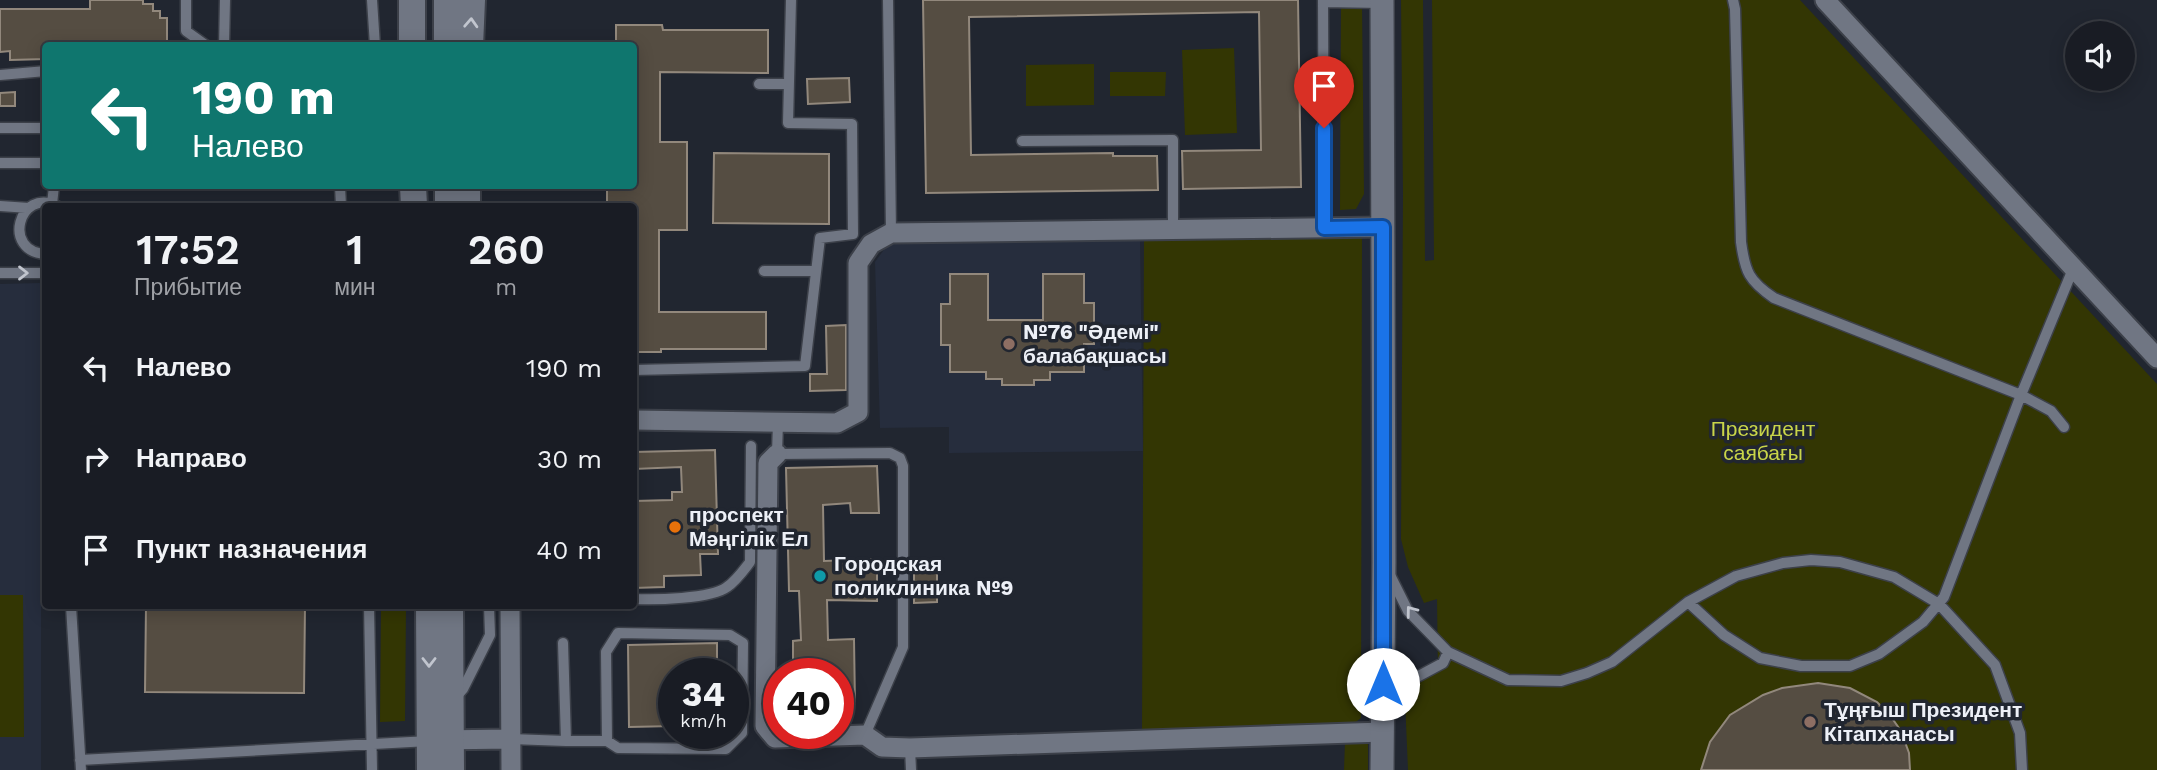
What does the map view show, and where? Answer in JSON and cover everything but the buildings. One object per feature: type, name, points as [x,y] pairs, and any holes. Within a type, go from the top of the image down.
[{"type":"main road","points":[[412,0],[412,42]]},
{"type":"main road","points":[[427,0],[427,42]]},
{"type":"main road","points":[[447,0],[447,42]]},
{"type":"main road","points":[[470,42],[472,0]]},
{"type":"main road","points":[[429,609],[441,740],[451,770]]},
{"type":"main road","points":[[430,770],[451,703],[450,609]]},
{"type":"street","points":[[1825,0],[2157,358]]},
{"type":"street","points":[[1382,1],[1382,732],[1385,767]]},
{"type":"street","points":[[637,420],[837,423],[858,412],[858,263],[871,244],[891,233],[1383,227]]},
{"type":"street","points":[[777,454],[768,463],[765,726],[775,738],[865,735],[882,747],[910,748],[1382,732]]},
{"type":"street","points":[[510,609],[511,770]]},
{"type":"street","points":[[441,740],[510,739]]},
{"type":"lane","points":[[186,0],[186,31],[201,42]]},
{"type":"lane","points":[[224,42],[225,0]]},
{"type":"lane","points":[[372,0],[375,42]]},
{"type":"lane","points":[[637,370],[805,366],[820,238],[853,234],[852,124],[788,123],[791,0]]},
{"type":"lane","points":[[888,0],[891,233]]},
{"type":"lane","points":[[1733,0],[1741,242],[1748,275],[1757,286],[1774,298],[2021,394],[2051,411],[2063,426]]},
{"type":"lane","points":[[1324,228],[1323,1],[1362,4],[1382,1]]},
{"type":"lane","points":[[0,75],[42,71]]},
{"type":"lane","points":[[759,84],[789,84]]},
{"type":"lane","points":[[0,128],[42,128]]},
{"type":"lane","points":[[1022,141],[1173,140],[1173,230]]},
{"type":"lane","points":[[0,163],[42,163]]},
{"type":"lane","points":[[42,204],[29,208],[19,222],[21,239],[26,247],[42,253]]},
{"type":"lane","points":[[0,206],[29,208]]},
{"type":"lane","points":[[1688,602],[1724,635],[1760,658],[1801,666],[1850,666],[1879,654],[1923,622],[1944,597],[2021,394],[2073,269]]},
{"type":"lane","points":[[764,271],[816,271]]},
{"type":"lane","points":[[0,273],[42,273]]},
{"type":"lane","points":[[778,422],[777,454],[890,453],[900,458],[903,466],[903,647],[865,735]]},
{"type":"lane","points":[[637,599],[668,599],[725,589],[750,562],[751,446]]},
{"type":"lane","points":[[1384,562],[1408,611],[1448,652],[1507,680],[1561,681],[1587,674],[1612,662],[1688,602],[1736,576],[1783,563],[1811,560],[1840,562],[1894,577],[1939,604],[1996,665],[2020,733],[2022,770]]},
{"type":"lane","points":[[71,609],[81,765],[441,740]]},
{"type":"lane","points":[[369,609],[372,770]]},
{"type":"lane","points":[[451,703],[463,689],[490,635],[489,609]]},
{"type":"lane","points":[[510,739],[607,741],[618,748],[726,749],[742,733],[743,643],[730,635],[618,633],[606,652],[607,741]]},
{"type":"lane","points":[[563,643],[566,741]]},
{"type":"lane","points":[[1383,684],[1415,678],[1443,663],[1448,652]]},
{"type":"lane","points":[[910,748],[911,770]]},
{"type":"shaded area","name":"№76 \"Әдемі\" балабақшасы","points":[[1140,239],[1143,451],[949,453],[949,427],[880,428],[875,262],[888,244]]},
{"type":"shaded area","points":[[41,283],[41,770],[0,770],[0,284]]},
{"type":"green space","name":"Президент саябағы","points":[[1401,0],[1423,0],[1425,261],[1434,260],[1432,0],[1800,0],[2157,384],[2157,770],[1408,770],[1405,699],[1418,682],[1438,672],[1437,599],[1424,603],[1408,567],[1401,539]]},
{"type":"green space","points":[[1341,3],[1362,4],[1364,194],[1356,209],[1340,210]]},
{"type":"green space","points":[[1234,48],[1237,133],[1185,135],[1182,50]]},
{"type":"green space","points":[[1094,64],[1094,105],[1026,106],[1026,65]]},
{"type":"green space","points":[[1110,72],[1166,72],[1165,96],[1110,96]]},
{"type":"green space","points":[[1362,235],[1361,718],[1353,724],[1142,733],[1144,237]]},
{"type":"green space","points":[[0,595],[23,595],[24,737],[0,737]]},
{"type":"green space","points":[[381,609],[406,609],[405,721],[380,722]]},
{"type":"green space","points":[[1345,742],[1368,742],[1368,770],[1344,770]]},
{"type":"place","name":"№76 \"Әдемі\" балабақшасы","points":[[1009,344]]},
{"type":"place","name":"проспект Мәңгілік Ел","points":[[675,527]]},
{"type":"place","name":"Городская поликлиника №9","points":[[820,576]]},
{"type":"place","name":"Тұңғыш Президент Кітапханасы","points":[[1810,722]]},
{"type":"route","points":[[1324,128],[1324,228],[1383,227],[1383,684]]}]
